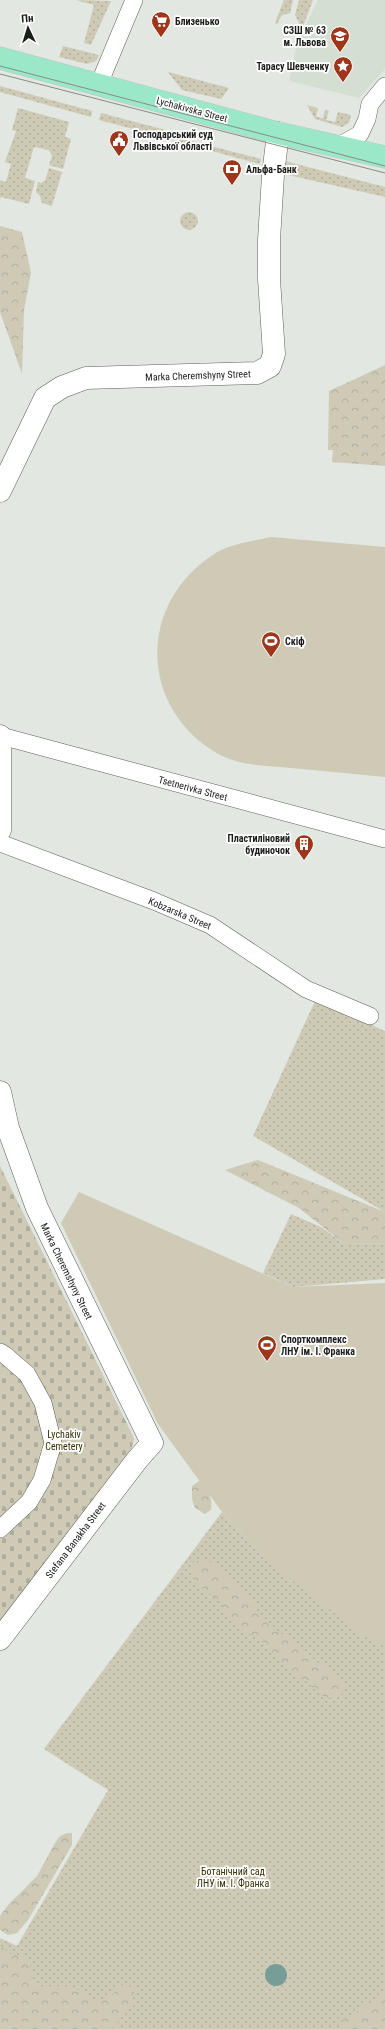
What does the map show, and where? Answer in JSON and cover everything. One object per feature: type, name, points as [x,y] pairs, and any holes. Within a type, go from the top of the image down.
[{"type":"main road","name":"Lychakivska Street","points":[[0,58],[278,133],[385,157]]},
{"type":"street","points":[[99,84],[134,0]]},
{"type":"street","points":[[337,147],[360,134],[367,119],[370,104],[385,86]]},
{"type":"street","name":"Marka Cheremshyny Street","points":[[0,491],[45,398],[62,387],[86,378],[257,374],[270,366],[274,354],[269,279],[269,240],[273,175],[278,133]]},
{"type":"street","points":[[0,830],[1,736]]},
{"type":"street","name":"Tsetnerivka Street","points":[[1,736],[385,839]]},
{"type":"street","name":"Kobzarska Street","points":[[0,843],[154,901],[210,925],[306,989],[370,1016]]},
{"type":"street","name":"Marka Cheremshyny Street","points":[[0,1092],[8,1128],[37,1208],[152,1443]]},
{"type":"street","points":[[0,1352],[27,1374],[43,1403],[53,1444],[42,1480],[29,1502],[0,1529]]},
{"type":"street","name":"Stefana Banakha Street","points":[[0,1639],[137,1460],[152,1443]]},
{"type":"shaded area","name":"СЗШ № 63 м. Львова","points":[[318,0],[385,0],[385,69],[359,98],[289,81],[297,44]]},
{"type":"green space","points":[[76,0],[111,1],[91,45],[84,43],[94,5]]},
{"type":"green space","points":[[284,0],[293,0],[290,13],[282,15],[277,24],[275,23]]},
{"type":"green space","points":[[299,0],[313,0],[302,29],[295,15]]},
{"type":"green space","points":[[63,46],[99,55],[96,61],[87,64],[59,57]]},
{"type":"green space","points":[[168,72],[229,88],[221,99],[182,90]]},
{"type":"green space","points":[[0,86],[92,111],[91,117],[0,92]]},
{"type":"green space","points":[[307,105],[318,108],[316,117],[323,118],[325,110],[329,111],[326,120],[335,122],[338,112],[351,115],[349,123],[342,127],[315,119]]},
{"type":"green space","points":[[18,108],[69,122],[65,137],[71,139],[63,169],[49,165],[52,156],[49,150],[34,147],[25,178],[35,181],[29,204],[1,197],[0,199],[0,180],[6,182],[11,164],[5,162],[16,131],[12,130]]},
{"type":"green space","points":[[101,113],[173,132],[148,133],[99,120]]},
{"type":"green space","points":[[176,137],[261,159],[260,164],[164,138]]},
{"type":"green space","points":[[281,160],[385,187],[385,197],[288,175],[280,166]]},
{"type":"green space","points":[[49,168],[62,172],[52,206],[42,203],[40,196],[36,192],[38,182],[42,183],[45,181]]},
{"type":"green space","points":[[189,212],[195,215],[198,221],[195,227],[189,230],[183,227],[180,221],[183,215]]},
{"type":"green space","points":[[0,226],[22,232],[31,273],[24,310],[22,374],[0,312]]},
{"type":"green space","points":[[385,365],[385,466],[332,462],[333,450],[328,450],[329,391]]},
{"type":"green space","name":"Скіф","points":[[271,537],[385,547],[385,777],[264,766],[228,759],[193,736],[174,712],[162,685],[157,657],[160,628],[171,601],[189,575],[214,554],[234,545]]},
{"type":"green space","points":[[316,999],[385,1031],[385,1212],[253,1136]]},
{"type":"green space","points":[[258,1160],[385,1212],[385,1243],[344,1244],[299,1208],[225,1170]]},
{"type":"green space","name":"Lychakiv Cemetery","points":[[0,1166],[134,1438],[129,1461],[0,1621]]},
{"type":"green space","points":[[79,1192],[293,1287],[385,1283],[385,1646],[362,1635],[263,1557],[222,1512],[158,1424],[61,1223]]},
{"type":"green space","points":[[291,1214],[321,1227],[344,1244],[385,1243],[385,1279],[293,1287],[263,1273]]},
{"type":"green space","points":[[199,1481],[207,1490],[211,1502],[211,1510],[205,1514],[195,1508],[192,1499],[192,1486]]},
{"type":"green space","name":"Ботанічний сад ЛНУ ім. І. Франка","points":[[222,1512],[263,1557],[385,1641],[385,2029],[0,2029],[0,1938],[17,1946],[108,1790],[44,1749]]},
{"type":"green space","points":[[204,1559],[215,1564],[239,1590],[250,1598],[259,1613],[272,1627],[306,1651],[316,1661],[341,1679],[345,1686],[345,1691],[335,1700],[321,1695],[301,1677],[281,1664],[267,1645],[237,1626],[218,1600],[195,1583],[189,1570],[192,1562]]},
{"type":"green space","points":[[67,1833],[72,1833],[72,1845],[28,1920],[17,1933],[8,1935],[0,1930],[0,1916],[8,1905],[37,1876],[55,1843],[60,1836]]},
{"type":"green space","points":[[0,1945],[12,1955],[21,1955],[30,1965],[32,1977],[43,1987],[61,1986],[76,1988],[92,2002],[106,1999],[123,1984],[135,1989],[132,2003],[113,2029],[0,2029]]},
{"type":"green space","points":[[385,1994],[385,2029],[338,2029],[342,2020]]},
{"type":"water","points":[[276,1964],[284,1967],[287,1975],[284,1983],[276,1986],[268,1983],[265,1975],[268,1967]]},
{"type":"tram line","points":[[0,66],[385,166]]},
{"type":"tram line","points":[[0,74],[385,173]]},
{"type":"place","name":"Близенько","points":[[161,38]]},
{"type":"place","name":"СЗШ № 63 м. Львова","points":[[340,53]]},
{"type":"place","name":"Тарасу Шевченку","points":[[343,83]]},
{"type":"place","name":"Господарський суд Львівської області","points":[[119,157]]},
{"type":"place","name":"Альфа-Банк","points":[[232,186]]},
{"type":"place","name":"Скіф","points":[[271,658]]},
{"type":"place","name":"Пластиліновий будиночок","points":[[304,861]]},
{"type":"place","name":"Спорткомплекс ЛНУ ім. І. Франка","points":[[267,1362]]}]
